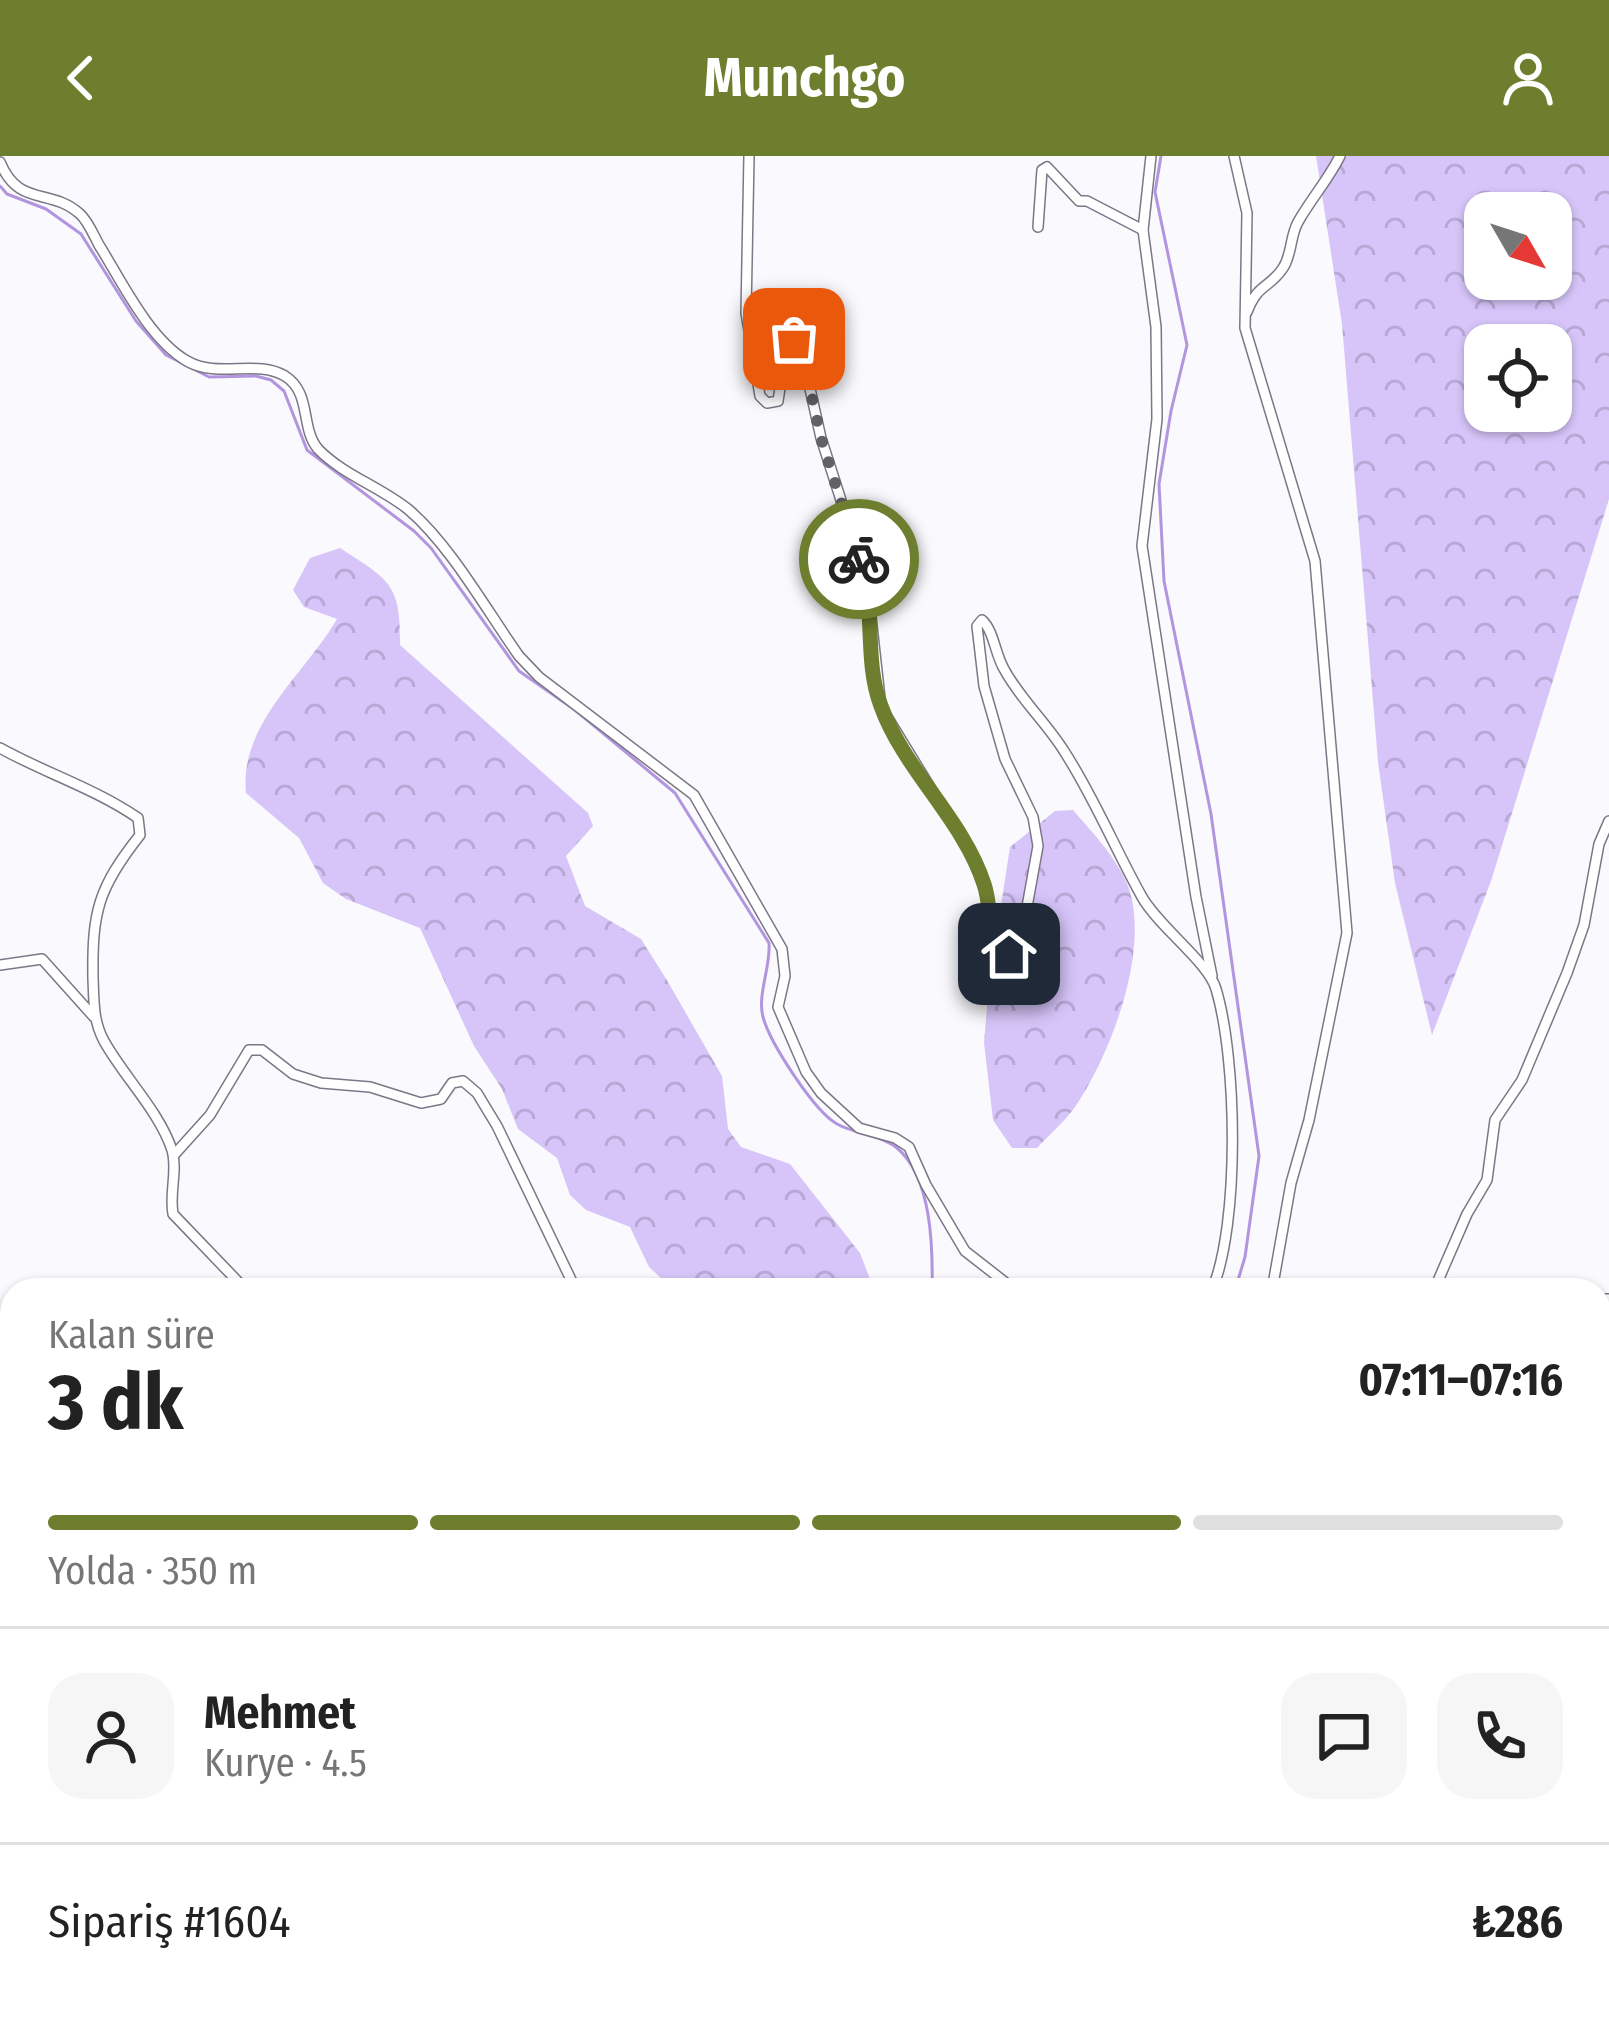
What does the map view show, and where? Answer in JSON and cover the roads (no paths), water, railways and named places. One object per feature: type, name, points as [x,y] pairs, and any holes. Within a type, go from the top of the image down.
[{"type":"street","points":[[749,156],[746,313],[760,396],[767,403],[778,400],[787,342],[794,339],[800,344],[821,438],[867,581],[881,707],[974,859],[989,902],[998,952],[1009,954],[1021,940],[1039,846],[1033,818],[1005,759],[985,686],[977,626],[982,620],[1004,670],[1086,786],[1143,900],[1213,979]]},
{"type":"street","points":[[1151,156],[1143,230],[1158,378],[1142,547],[1233,1108],[1217,1278]]},
{"type":"street","points":[[1234,156],[1247,213],[1244,321],[1315,561],[1347,933],[1274,1278]]},
{"type":"street","points":[[1244,321],[1253,296],[1286,262],[1296,225],[1340,156]]},
{"type":"street","points":[[0,162],[24,194],[47,198],[80,214],[139,313],[184,360],[205,369],[264,369],[285,376],[304,402],[315,446],[413,514],[539,677],[694,795],[782,949],[785,976],[778,1007],[806,1072],[821,1094],[859,1128],[896,1138],[909,1147],[965,1251],[1000,1278]]},
{"type":"street","points":[[1038,227],[1042,170],[1047,167],[1079,201],[1143,230]]},
{"type":"street","points":[[0,748],[138,818],[140,835],[100,896],[92,926],[94,1017],[100,1035],[174,1155],[173,1214],[234,1278]]},
{"type":"street","points":[[1439,1278],[1487,1180],[1495,1120],[1522,1080],[1585,925],[1599,844],[1609,821]]},
{"type":"street","points":[[0,965],[42,958],[94,1017]]},
{"type":"street","points":[[174,1155],[210,1115],[249,1050],[262,1050],[293,1074],[370,1087],[421,1103],[441,1099],[452,1083],[463,1081],[477,1093],[497,1126],[570,1278]]},
{"type":"waterway","points":[[1161,156],[1155,192],[1187,345],[1159,484],[1164,581],[1211,814],[1259,1156],[1239,1278]]},
{"type":"waterway","points":[[0,186],[7,194],[46,209],[81,234],[136,321],[166,355],[209,377],[256,376],[284,391],[307,450],[431,548],[519,671],[575,710],[675,793],[769,943],[763,1017],[783,1059],[828,1117],[891,1144],[909,1161],[928,1214],[932,1278]]}]
